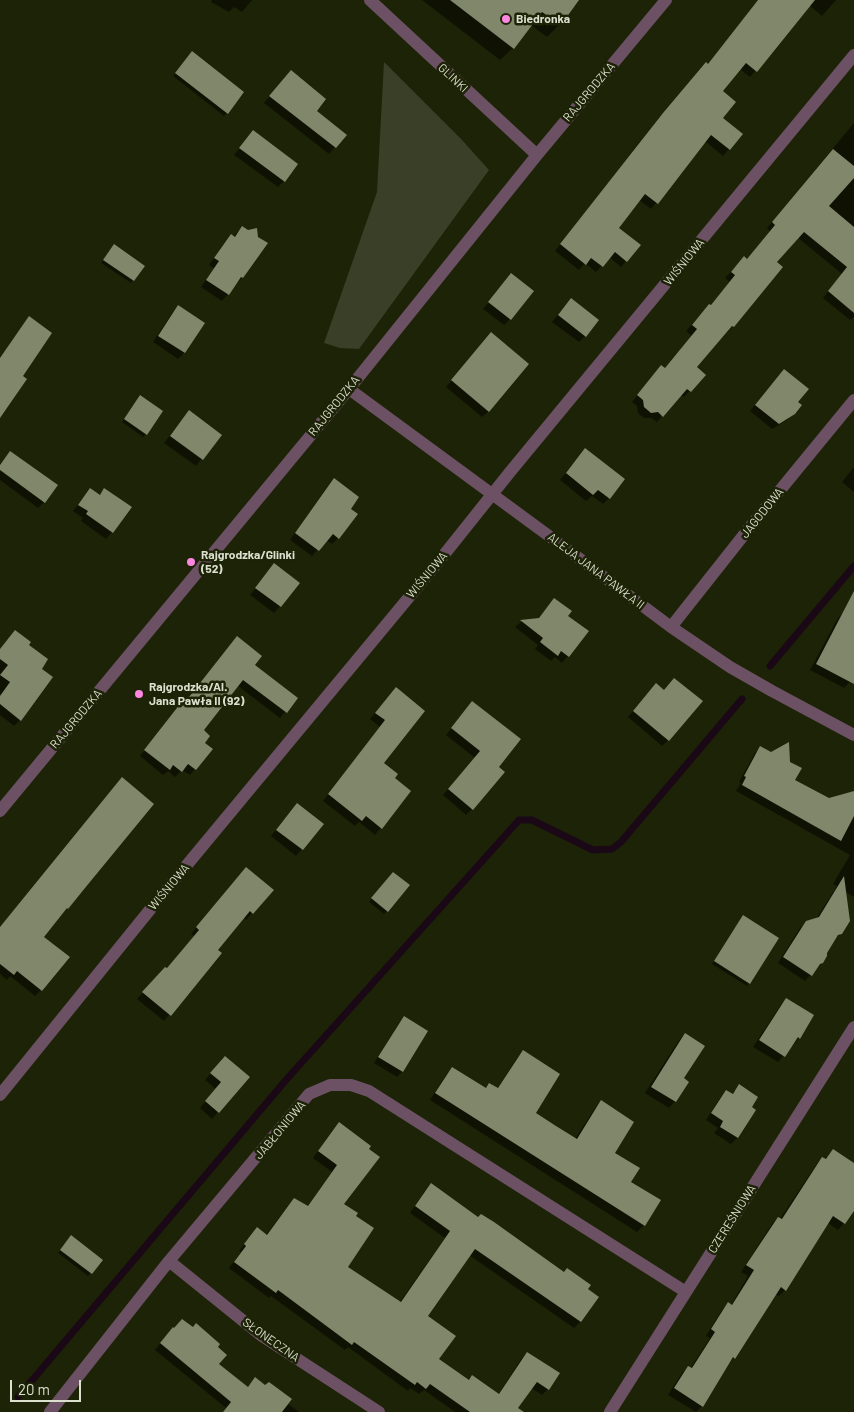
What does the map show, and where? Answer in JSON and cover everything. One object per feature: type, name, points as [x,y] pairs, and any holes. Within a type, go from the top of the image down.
[{"type":"street","name":"GLINKI","points":[[370,0],[537,155]]},
{"type":"street","name":"RAJGRODZKA","points":[[0,811],[349,390],[537,155],[666,0]]},
{"type":"street","name":"WIŚNIOWA","points":[[0,1095],[151,908],[439,561],[854,55]]},
{"type":"street","name":"ALEJA JANA PAWŁA II","points":[[349,390],[671,627],[730,667],[854,735]]},
{"type":"street","name":"JAGODOWA","points":[[671,627],[854,400]]},
{"type":"street","name":"CZEREŚNIOWA","points":[[610,1412],[854,1027]]},
{"type":"street","name":"JABŁONIOWA","points":[[50,1412],[169,1261],[310,1094],[330,1085],[351,1085],[369,1091],[686,1292]]},
{"type":"street","name":"SŁONECZNA","points":[[169,1261],[262,1336],[379,1412]]},
{"type":"green space","points":[[384,62],[462,140],[489,170],[359,349],[340,348],[324,343],[377,192]]},
{"type":"building","name":"Biedronka","points":[[450,0],[579,0],[561,25],[542,12],[514,49]]},
{"type":"building","points":[[758,0],[815,0],[757,72],[746,63],[723,91],[736,102],[723,118],[743,134],[730,150],[711,135],[658,204],[645,194],[619,228],[641,245],[627,262],[615,252],[603,267],[591,258],[586,265],[560,244],[663,113],[706,62],[708,64]]},
{"type":"building","points":[[192,51],[244,92],[228,114],[175,73]]},
{"type":"building","points":[[291,70],[326,99],[317,111],[347,135],[336,148],[269,96]]},
{"type":"building","points":[[253,130],[298,164],[285,182],[239,148]]},
{"type":"building","points":[[833,149],[854,166],[854,178],[829,206],[854,227],[854,313],[828,291],[847,267],[804,232],[777,262],[783,267],[734,327],[732,326],[697,367],[706,375],[691,392],[687,389],[663,417],[658,412],[651,413],[644,407],[643,400],[637,395],[661,365],[665,368],[697,329],[692,325],[735,275],[731,272],[744,256],[747,259],[775,225],[772,222]]},
{"type":"building","points":[[242,226],[248,230],[257,228],[258,237],[268,243],[229,295],[206,280],[219,261],[214,258],[231,234],[235,237]]},
{"type":"building","points":[[114,244],[145,266],[134,281],[103,260]]},
{"type":"building","points":[[511,273],[534,291],[511,320],[488,302]]},
{"type":"building","points":[[571,298],[599,320],[586,337],[558,315]]},
{"type":"building","points":[[178,305],[205,323],[185,353],[158,336]]},
{"type":"building","points":[[29,316],[52,333],[23,376],[27,379],[0,418],[0,358]]},
{"type":"building","points":[[491,332],[529,364],[489,412],[451,380]]},
{"type":"building","points":[[784,369],[809,389],[798,402],[802,405],[795,414],[779,424],[755,405]]},
{"type":"building","points":[[140,395],[163,411],[147,435],[124,419]]},
{"type":"building","points":[[189,410],[222,435],[203,460],[170,436]]},
{"type":"building","points":[[585,448],[625,479],[610,499],[598,490],[593,495],[566,473]]},
{"type":"building","points":[[10,451],[58,485],[45,503],[0,470],[0,465]]},
{"type":"building","points":[[334,478],[359,497],[351,509],[358,514],[339,539],[333,534],[319,551],[295,533]]},
{"type":"building","points":[[90,488],[100,495],[104,488],[132,507],[113,533],[86,514],[88,511],[78,505]]},
{"type":"building","points":[[274,563],[300,583],[281,607],[255,588]]},
{"type":"building","points":[[854,591],[854,684],[816,664]]},
{"type":"building","points":[[554,598],[572,611],[568,616],[589,631],[569,657],[561,651],[558,656],[540,642],[543,638],[520,620],[539,618]]},
{"type":"building","points":[[15,630],[31,642],[29,645],[48,659],[42,669],[53,677],[21,721],[0,704],[0,696],[10,682],[0,675],[8,665],[0,659],[0,649]]},
{"type":"building","points":[[237,636],[262,656],[255,665],[298,698],[287,713],[243,680],[204,730],[210,736],[205,743],[213,749],[196,770],[188,764],[182,772],[173,765],[170,770],[144,750],[180,704],[182,706]]},
{"type":"building","points":[[674,678],[703,701],[669,741],[633,711],[656,683],[664,690]]},
{"type":"building","points":[[396,687],[425,711],[384,763],[398,774],[395,778],[411,791],[382,829],[366,816],[362,821],[328,794],[385,720],[375,713]]},
{"type":"building","points":[[472,701],[521,739],[499,767],[505,772],[473,810],[448,789],[480,751],[451,728]]},
{"type":"building","points":[[789,742],[790,762],[802,768],[795,780],[829,798],[854,791],[854,816],[841,841],[742,785],[746,777],[744,776],[760,746],[771,752]]},
{"type":"building","points":[[122,777],[154,804],[44,937],[70,957],[42,991],[17,971],[14,975],[0,964],[0,927]]},
{"type":"building","points":[[297,803],[324,824],[303,850],[276,830]]},
{"type":"building","points":[[246,867],[274,890],[253,914],[250,911],[218,950],[222,953],[171,1016],[142,992],[165,967],[167,968],[199,930],[196,927]]},
{"type":"building","points":[[393,872],[410,885],[388,912],[371,898]]},
{"type":"building","points":[[844,876],[850,921],[842,934],[838,935],[823,963],[820,964],[812,976],[783,957],[806,921],[819,917]]},
{"type":"building","points":[[743,915],[779,938],[750,984],[714,961]]},
{"type":"building","points":[[786,998],[814,1015],[800,1039],[798,1037],[785,1057],[759,1040]]},
{"type":"building","points":[[404,1016],[428,1031],[403,1072],[378,1057]]},
{"type":"building","points":[[685,1033],[705,1046],[684,1078],[689,1082],[676,1102],[651,1087]]},
{"type":"building","points":[[523,1050],[560,1074],[536,1113],[556,1126],[577,1139],[601,1100],[634,1122],[615,1153],[640,1168],[631,1182],[661,1200],[645,1226],[435,1093],[452,1067],[486,1088],[489,1083],[498,1088]]},
{"type":"building","points":[[225,1056],[250,1077],[219,1113],[205,1101],[221,1082],[210,1073]]},
{"type":"building","points":[[739,1084],[758,1097],[752,1107],[756,1110],[738,1138],[720,1127],[723,1121],[711,1113],[726,1090],[733,1094]]},
{"type":"building","points":[[339,1122],[371,1146],[369,1149],[380,1157],[344,1204],[358,1213],[356,1216],[374,1228],[348,1267],[401,1302],[450,1231],[415,1206],[431,1183],[478,1217],[481,1214],[494,1222],[564,1272],[567,1268],[591,1285],[588,1289],[599,1297],[581,1322],[475,1249],[428,1316],[456,1336],[439,1359],[469,1380],[472,1375],[499,1394],[527,1352],[560,1373],[549,1390],[537,1382],[518,1408],[524,1412],[470,1412],[430,1384],[426,1389],[417,1382],[415,1385],[354,1342],[352,1345],[278,1290],[276,1293],[234,1262],[246,1246],[244,1244],[257,1227],[267,1235],[294,1198],[308,1206],[337,1165],[318,1151]]},
{"type":"building","points":[[833,1149],[854,1163],[854,1211],[845,1224],[833,1216],[786,1291],[781,1287],[735,1359],[733,1357],[703,1407],[674,1388],[688,1366],[692,1368],[715,1332],[711,1329],[728,1302],[732,1305],[754,1270],[746,1265],[778,1217],[782,1219],[822,1157],[826,1159]]},
{"type":"building","points":[[71,1235],[103,1260],[92,1274],[60,1250]]},
{"type":"building","points":[[182,1319],[193,1327],[196,1323],[220,1344],[218,1347],[227,1355],[219,1364],[248,1387],[255,1377],[265,1385],[269,1382],[292,1399],[282,1412],[223,1412],[231,1402],[160,1343]]},
{"type":"waterway","points":[[770,666],[854,566]]},
{"type":"waterway","points":[[18,1397],[286,1080],[519,820],[532,820],[593,850],[612,849],[621,842],[742,699]]},
{"type":"place","name":"Biedronka","points":[[506,19]]},
{"type":"place","name":"Rajgrodzka/Glinki (52)","points":[[191,562]]},
{"type":"place","name":"Rajgrodzka/Al. Jana Pawła II (92)","points":[[139,694]]}]
